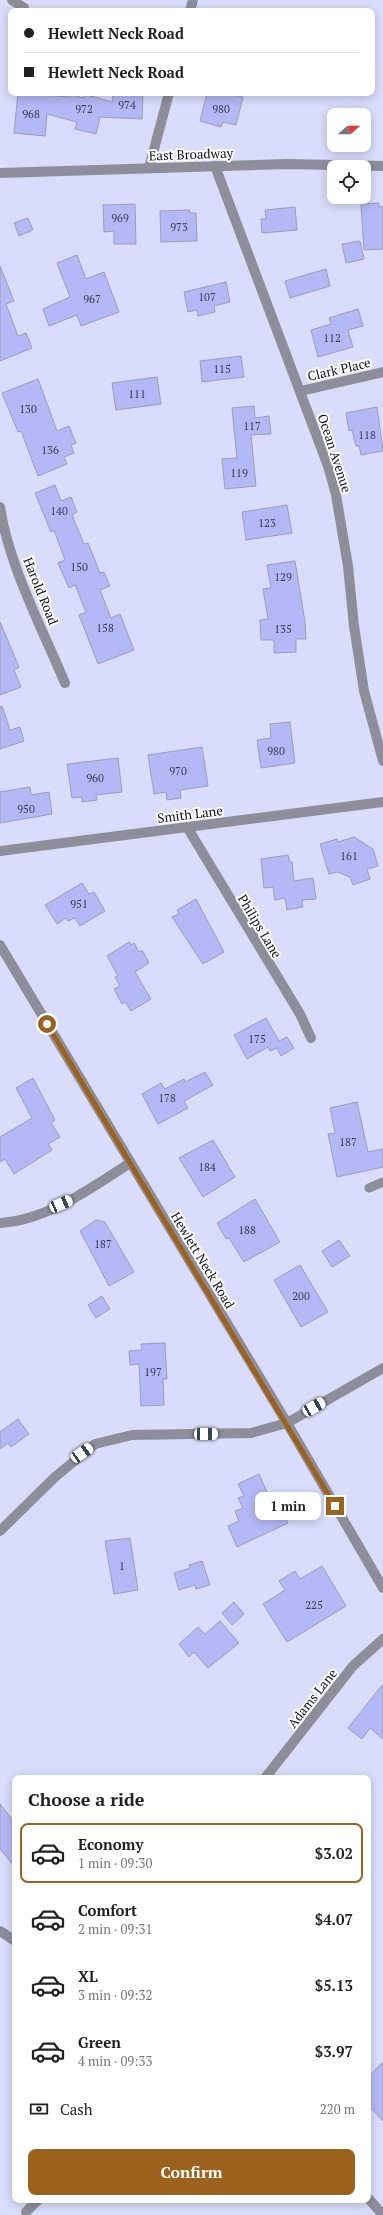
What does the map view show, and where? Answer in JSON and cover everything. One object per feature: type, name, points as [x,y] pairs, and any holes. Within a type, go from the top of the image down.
[{"type":"street","points":[[12,0],[24,8]]},
{"type":"street","points":[[149,168],[168,96]]},
{"type":"street","name":"East Broadway","points":[[0,173],[288,164],[383,166]]},
{"type":"street","name":"Ocean Avenue","points":[[215,166],[328,466],[336,495],[348,566],[354,626],[364,691],[383,761]]},
{"type":"street","name":"Clark Place","points":[[301,392],[383,372]]},
{"type":"street","name":"Harold Road","points":[[0,507],[2,520],[15,564],[65,683]]},
{"type":"street","name":"Smith Lane","points":[[0,851],[383,802]]},
{"type":"street","name":"Philips Lane","points":[[187,828],[300,1014],[311,1038]]},
{"type":"street","name":"Hewlett Neck Road","points":[[0,945],[287,1423],[383,1588]]},
{"type":"street","points":[[0,1223],[27,1219],[72,1199],[130,1163]]},
{"type":"street","points":[[0,1531],[55,1477],[95,1444],[132,1435],[251,1433],[287,1423],[383,1368]]},
{"type":"street","name":"Adams Lane","points":[[267,1775],[353,1666],[383,1639]]},
{"type":"street","points":[[0,1931],[12,1939]]},
{"type":"street","points":[[371,2201],[383,2215]]},
{"type":"street","points":[[26,2212],[35,2203]]},
{"type":"lane","points":[[369,1188],[383,1182]]},
{"type":"building","points":[[18,96],[77,96],[83,98],[84,96],[91,96],[112,102],[113,96],[143,96],[142,119],[100,117],[96,134],[75,129],[77,122],[47,114],[45,136],[14,133]]},
{"type":"building","points":[[206,96],[243,97],[236,125],[223,122],[221,127],[200,121]]},
{"type":"building","points":[[379,203],[379,207],[383,206],[383,249],[364,250],[361,204]]},
{"type":"building","points":[[135,204],[136,244],[114,244],[114,231],[104,232],[103,205]]},
{"type":"building","points":[[295,207],[297,230],[262,233],[261,219],[266,219],[265,210]]},
{"type":"building","points":[[190,210],[190,213],[196,213],[197,241],[161,242],[160,211]]},
{"type":"building","points":[[28,218],[33,230],[19,236],[14,223]]},
{"type":"building","points":[[360,241],[364,259],[346,263],[342,244]]},
{"type":"building","points":[[77,255],[86,279],[104,272],[119,312],[81,326],[77,315],[49,326],[43,309],[70,297],[57,263]]},
{"type":"building","points":[[0,266],[14,301],[6,304],[18,336],[26,333],[32,348],[0,361]]},
{"type":"building","points":[[326,269],[330,286],[290,298],[285,281]]},
{"type":"building","points":[[226,282],[230,302],[214,306],[215,312],[198,316],[197,310],[188,312],[184,292]]},
{"type":"building","points":[[358,309],[363,326],[348,330],[353,347],[318,357],[311,330],[331,324],[329,318]]},
{"type":"building","points":[[241,356],[244,377],[202,382],[200,361]]},
{"type":"building","points":[[157,377],[161,404],[116,410],[112,383]]},
{"type":"building","points":[[38,379],[57,431],[69,426],[76,443],[71,445],[74,453],[64,457],[67,464],[38,476],[21,431],[18,432],[2,393]]},
{"type":"building","points":[[254,406],[255,418],[269,416],[271,434],[251,435],[256,486],[225,489],[222,459],[237,458],[232,408]]},
{"type":"building","points":[[377,407],[383,451],[361,455],[359,446],[356,446],[352,430],[349,431],[346,413]]},
{"type":"building","points":[[55,485],[61,501],[71,497],[77,512],[72,515],[84,544],[88,543],[100,573],[104,572],[110,586],[100,590],[111,618],[120,614],[134,650],[98,664],[79,615],[86,612],[75,585],[69,588],[58,563],[65,560],[54,530],[51,532],[35,493]]},
{"type":"building","points":[[287,505],[292,533],[246,540],[242,512]]},
{"type":"building","points":[[295,561],[305,622],[306,639],[296,639],[296,652],[274,653],[274,640],[261,640],[260,620],[268,619],[263,589],[271,588],[267,565]]},
{"type":"building","points":[[0,622],[19,667],[14,670],[21,687],[0,695]]},
{"type":"building","points":[[2,706],[10,730],[20,727],[24,741],[0,749],[0,707]]},
{"type":"building","points":[[290,722],[295,763],[261,768],[257,740],[271,738],[270,724]]},
{"type":"building","points":[[202,747],[208,786],[180,790],[181,798],[167,800],[166,792],[154,794],[148,755]]},
{"type":"building","points":[[118,758],[122,792],[96,795],[97,800],[82,802],[82,797],[72,798],[67,764]]},
{"type":"building","points":[[30,787],[31,795],[49,792],[52,814],[0,823],[0,792]]},
{"type":"building","points":[[354,837],[373,849],[378,866],[367,869],[370,879],[353,885],[350,877],[337,872],[329,874],[320,844],[337,839],[338,842]]},
{"type":"building","points":[[288,855],[290,862],[292,862],[294,881],[313,878],[316,899],[302,900],[303,907],[287,910],[285,898],[275,900],[273,887],[264,888],[261,859]]},
{"type":"building","points":[[82,883],[89,894],[94,892],[105,911],[80,926],[75,918],[68,921],[66,918],[57,924],[45,905]]},
{"type":"building","points":[[196,899],[224,952],[203,964],[172,917],[179,914],[177,910]]},
{"type":"building","points":[[129,942],[131,945],[134,943],[139,952],[142,950],[149,963],[135,972],[151,999],[131,1011],[125,1002],[122,1004],[114,989],[120,986],[115,977],[118,976],[107,956]]},
{"type":"building","points":[[266,1018],[279,1041],[287,1037],[294,1048],[281,1056],[277,1048],[270,1051],[268,1047],[247,1059],[234,1035]]},
{"type":"building","points":[[205,1072],[213,1085],[184,1101],[188,1108],[158,1124],[142,1094],[161,1083],[165,1089],[184,1079],[185,1082]]},
{"type":"building","points":[[33,1078],[55,1120],[51,1123],[60,1137],[48,1144],[52,1150],[14,1174],[5,1159],[0,1162],[0,1137],[32,1118],[16,1088]]},
{"type":"building","points":[[357,1102],[368,1152],[383,1149],[383,1167],[337,1177],[328,1134],[335,1133],[330,1108]]},
{"type":"building","points":[[213,1140],[235,1177],[203,1197],[179,1158]]},
{"type":"building","points":[[255,1199],[280,1242],[244,1262],[229,1238],[226,1239],[217,1223]]},
{"type":"building","points":[[96,1220],[105,1222],[134,1272],[109,1286],[80,1231]]},
{"type":"building","points":[[339,1240],[350,1256],[332,1267],[322,1251]]},
{"type":"building","points":[[300,1265],[328,1312],[301,1327],[274,1280]]},
{"type":"building","points":[[102,1296],[110,1309],[96,1318],[88,1305]]},
{"type":"building","points":[[165,1343],[167,1379],[163,1379],[164,1405],[141,1406],[139,1364],[130,1365],[129,1351],[142,1350],[141,1344]]},
{"type":"building","points":[[18,1419],[29,1434],[11,1447],[8,1443],[0,1449],[0,1432]]},
{"type":"building","points":[[259,1474],[273,1506],[279,1503],[288,1523],[237,1547],[228,1526],[239,1521],[235,1511],[243,1508],[238,1498],[244,1496],[238,1484]]},
{"type":"building","points":[[130,1538],[138,1590],[114,1594],[105,1541]]},
{"type":"building","points":[[202,1561],[210,1585],[196,1589],[195,1585],[179,1590],[174,1573],[190,1568],[189,1565]]},
{"type":"building","points":[[322,1566],[346,1606],[287,1642],[263,1604],[285,1590],[279,1581],[295,1571],[300,1579]]},
{"type":"building","points":[[234,1602],[244,1614],[232,1625],[222,1613]]},
{"type":"building","points":[[220,1621],[239,1643],[208,1668],[194,1652],[189,1657],[179,1644],[198,1627],[205,1634]]},
{"type":"building","points":[[383,1684],[383,1739],[370,1728],[362,1739],[348,1728]]},
{"type":"building","points":[[0,1804],[12,1819],[12,1863],[0,1849]]},
{"type":"building","points":[[383,2062],[383,2121],[371,2108],[371,2074]]},
{"type":"route","points":[[47,1024],[287,1423],[335,1506]]}]
